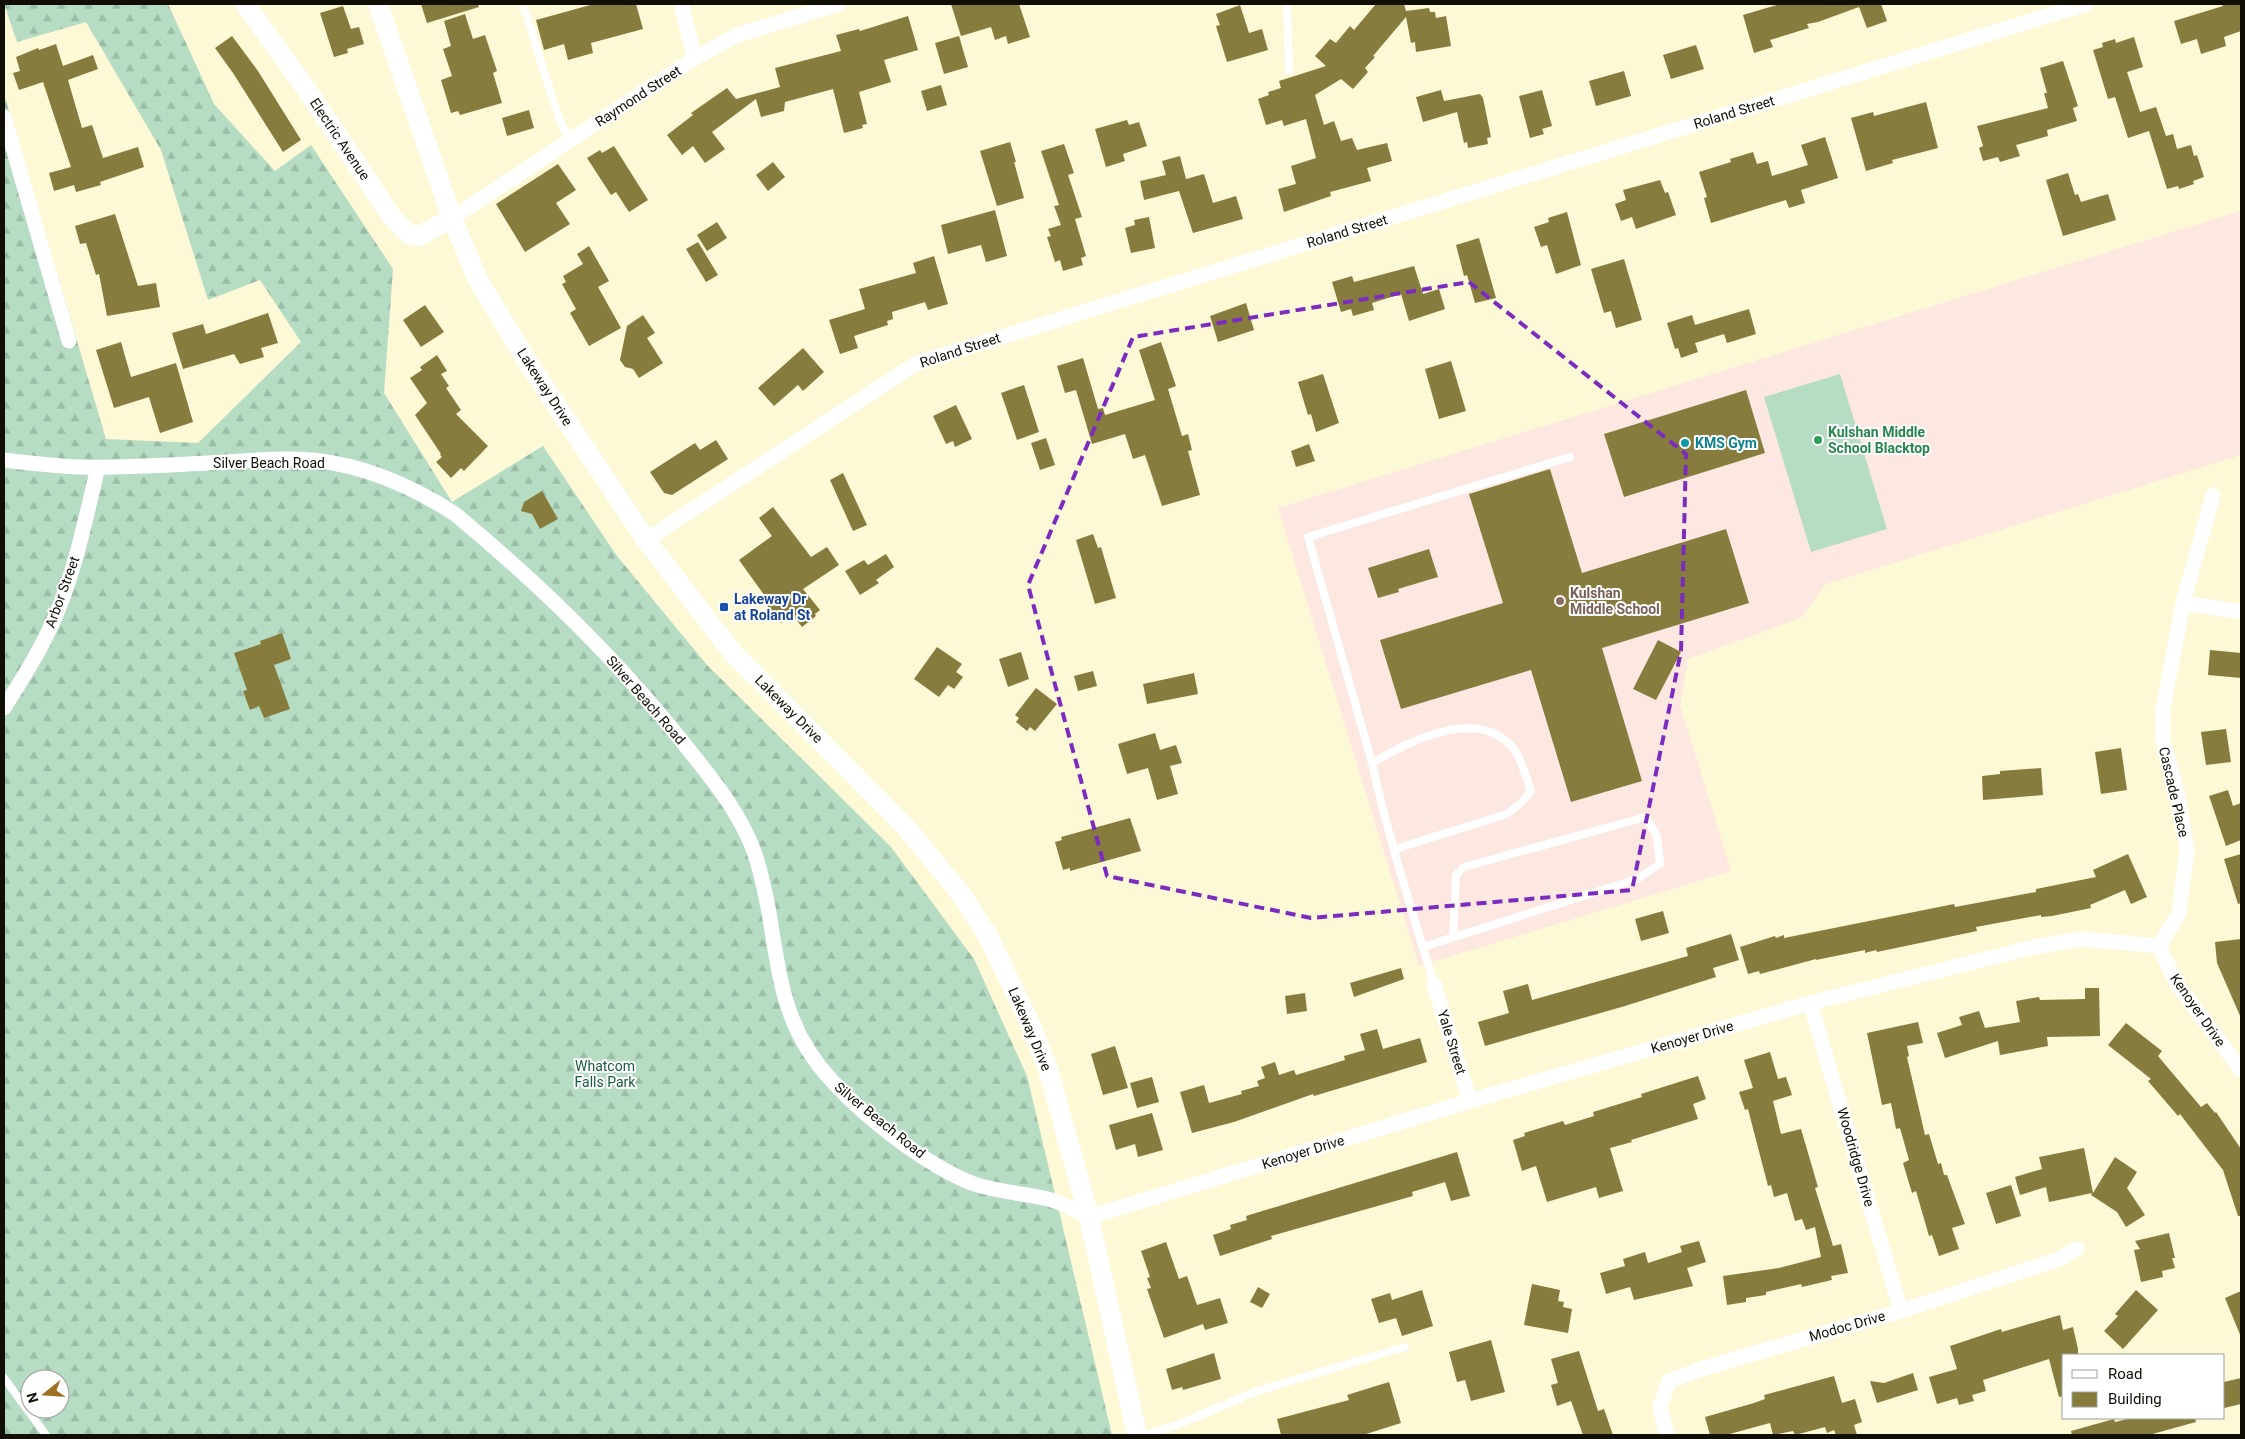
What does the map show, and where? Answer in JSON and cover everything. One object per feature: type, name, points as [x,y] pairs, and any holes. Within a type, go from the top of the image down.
[{"type":"main road","name":"Electric Avenue","points":[[245,4],[308,90],[392,216],[409,234],[419,236],[452,218]]},
{"type":"main road","name":"Lakeway Drive","points":[[378,4],[452,218],[483,289],[529,364],[646,540],[733,653],[904,825],[961,894],[988,936],[1036,1036],[1048,1069],[1089,1217],[1137,1435]]},
{"type":"street","points":[[681,4],[694,58]]},
{"type":"street","name":"Raymond Street","points":[[452,218],[694,58],[737,35],[839,4]]},
{"type":"street","name":"Roland Street","points":[[646,540],[917,363],[2086,4]]},
{"type":"street","points":[[4,117],[69,341]]},
{"type":"street","name":"Silver Beach Road","points":[[4,460],[98,467],[283,460],[331,462],[362,469],[399,483],[433,500],[455,514],[614,661],[699,763],[739,820],[748,837],[764,889],[781,980],[792,1023],[813,1058],[833,1083],[904,1144],[938,1166],[974,1184],[1000,1191],[1051,1199],[1089,1217]]},
{"type":"street","name":"Arbor Street","points":[[4,708],[35,658],[56,615],[74,567],[98,467]]},
{"type":"street","name":"Cascade Place","points":[[2158,946],[2179,913],[2187,851],[2178,796],[2163,740],[2163,709],[2183,603],[2213,496]]},
{"type":"street","points":[[2183,603],[2241,612]]},
{"type":"street","name":"Kenoyer Drive","points":[[1089,1217],[1470,1101],[1810,1003],[2034,947],[2082,939],[2158,946],[2177,984],[2241,1070]]},
{"type":"street","name":"Yale Street","points":[[1434,984],[1470,1101]]},
{"type":"street","name":"Woodridge Drive","points":[[1810,1003],[1901,1311]]},
{"type":"street","name":"Modoc Drive","points":[[1667,1435],[1660,1407],[1669,1381],[1701,1369],[1901,1311],[2059,1259],[2077,1249]]},
{"type":"lane","points":[[523,4],[559,119],[570,140]]},
{"type":"lane","points":[[1287,4],[1289,70]]},
{"type":"lane","points":[[1434,984],[1308,537],[1570,457]]},
{"type":"lane","points":[[1372,763],[1394,750],[1418,740],[1459,728],[1479,728],[1498,737],[1513,748],[1530,791],[1522,802],[1507,814],[1395,849]]},
{"type":"lane","points":[[1423,946],[1453,937],[1637,879],[1660,864],[1657,836],[1646,817],[1464,867],[1456,875],[1453,937]]},
{"type":"lane","points":[[1146,1435],[1182,1423],[1256,1391],[1405,1347]]},
{"type":"lane","points":[[4,1378],[46,1435]]},
{"type":"highlighted area","points":[[1469,282],[1686,454],[1681,651],[1632,890],[1311,918],[1107,876],[1028,585],[1133,337]]},
{"type":"shaded area","name":"Kulshan Middle School","points":[[2241,211],[2241,455],[1826,584],[1801,618],[1688,659],[1680,705],[1731,871],[1419,966],[1278,508]]},
{"type":"green space","name":"Whatcom Falls Park","points":[[4,4],[168,4],[214,104],[275,171],[311,145],[393,269],[384,393],[452,502],[543,446],[617,556],[707,665],[891,847],[974,959],[1027,1076],[1112,1435],[4,1435],[4,94],[106,439],[198,443],[301,342],[260,280],[208,300],[161,150],[86,22],[17,42]]},
{"type":"green space","name":"Kulshan Middle School Blacktop","points":[[1840,374],[1887,529],[1811,552],[1764,397]]},
{"type":"building","points":[[421,4],[478,4],[479,7],[427,23]]},
{"type":"building","points":[[594,4],[636,4],[643,29],[591,43],[593,53],[568,60],[564,44],[544,50],[536,20]]},
{"type":"building","points":[[951,4],[1019,4],[1030,37],[1008,44],[1006,36],[995,40],[991,27],[961,36]]},
{"type":"building","points":[[1376,4],[1404,4],[1406,11],[1429,8],[1430,12],[1435,12],[1436,18],[1446,16],[1451,46],[1416,52],[1415,42],[1411,43],[1406,17],[1373,56],[1375,57],[1365,68],[1368,72],[1353,89],[1341,79],[1315,95],[1324,125],[1334,121],[1341,141],[1352,138],[1357,150],[1387,143],[1392,161],[1367,168],[1371,181],[1330,192],[1331,196],[1284,212],[1278,189],[1296,184],[1291,166],[1316,158],[1306,119],[1284,126],[1282,120],[1266,125],[1258,99],[1269,95],[1268,92],[1281,88],[1279,81],[1326,66],[1315,56],[1330,39],[1336,43],[1350,26],[1354,30]]},
{"type":"building","points":[[1780,4],[1881,4],[1887,21],[1867,28],[1859,7],[1818,22],[1807,24],[1809,28],[1770,40],[1773,47],[1754,53],[1743,15]]},
{"type":"building","points":[[2222,4],[2241,4],[2241,31],[2224,37],[2226,46],[2201,54],[2197,39],[2181,44],[2174,21],[2223,6]]},
{"type":"building","points":[[1240,5],[1249,33],[1262,29],[1268,50],[1227,62],[1216,26],[1220,25],[1216,14]]},
{"type":"building","points":[[343,6],[351,29],[359,27],[364,44],[347,49],[348,53],[334,57],[320,13]]},
{"type":"building","points":[[465,14],[473,39],[485,35],[497,71],[493,73],[502,103],[460,115],[458,111],[451,113],[441,80],[452,76],[443,49],[451,46],[444,21]]},
{"type":"building","points":[[908,16],[918,50],[884,60],[891,82],[859,92],[867,124],[862,125],[863,128],[844,133],[833,89],[785,102],[784,111],[761,117],[756,99],[712,132],[725,149],[705,163],[693,146],[682,155],[667,135],[693,115],[691,113],[727,88],[736,99],[780,87],[775,68],[841,51],[836,35],[859,29],[860,31]]},
{"type":"building","points":[[232,36],[258,71],[301,140],[283,152],[215,48]]},
{"type":"building","points":[[959,36],[968,67],[944,74],[935,43]]},
{"type":"building","points":[[2134,37],[2143,67],[2127,72],[2140,112],[2156,107],[2166,136],[2173,134],[2177,149],[2191,145],[2194,156],[2197,155],[2204,177],[2193,181],[2194,184],[2179,189],[2178,186],[2167,189],[2149,131],[2128,138],[2115,97],[2108,99],[2093,50],[2103,47],[2102,43],[2115,39],[2116,43]]},
{"type":"building","points":[[56,44],[63,66],[93,55],[98,69],[68,80],[82,128],[92,125],[103,158],[138,147],[144,167],[100,182],[101,185],[76,192],[74,185],[54,191],[49,173],[71,167],[43,82],[19,90],[13,73],[20,71],[16,57],[38,48],[39,50]]},
{"type":"building","points":[[1696,45],[1704,69],[1671,79],[1663,55]]},
{"type":"building","points":[[2063,61],[2078,106],[2073,108],[2077,121],[2047,130],[2048,136],[2016,145],[2020,156],[2000,162],[1998,157],[1983,161],[1979,148],[1983,146],[1977,126],[2048,108],[2044,93],[2047,93],[2040,68]]},
{"type":"building","points":[[1624,71],[1631,96],[1596,106],[1589,81]]},
{"type":"building","points":[[941,85],[947,105],[927,111],[921,91]]},
{"type":"building","points":[[1441,90],[1444,101],[1480,94],[1483,98],[1491,137],[1487,138],[1488,144],[1468,148],[1467,142],[1464,143],[1457,112],[1423,122],[1416,97]]},
{"type":"building","points":[[1542,90],[1552,126],[1542,129],[1544,134],[1530,138],[1519,96]]},
{"type":"building","points":[[1926,102],[1938,148],[1892,160],[1893,163],[1866,171],[1851,118],[1873,112],[1874,116]]},
{"type":"building","points":[[529,110],[534,128],[507,136],[502,118]]},
{"type":"building","points":[[1127,120],[1129,125],[1139,122],[1147,146],[1123,154],[1125,161],[1106,167],[1095,129]]},
{"type":"building","points":[[1825,137],[1838,178],[1801,190],[1805,203],[1789,208],[1786,200],[1711,223],[1704,198],[1707,197],[1699,172],[1731,162],[1730,159],[1753,152],[1757,164],[1768,161],[1772,176],[1808,165],[1801,145]]},
{"type":"building","points":[[1010,142],[1024,198],[997,206],[980,151]]},
{"type":"building","points":[[1064,144],[1074,173],[1068,175],[1082,217],[1075,219],[1086,256],[1081,258],[1083,265],[1063,271],[1060,260],[1055,262],[1047,237],[1051,236],[1048,229],[1061,225],[1054,206],[1059,205],[1041,151]]},
{"type":"building","points":[[614,146],[648,200],[629,212],[616,192],[611,195],[587,158],[600,150],[602,153]]},
{"type":"building","points":[[1180,156],[1186,179],[1204,174],[1213,203],[1236,196],[1243,219],[1193,233],[1179,191],[1144,200],[1140,181],[1166,175],[1162,161]]},
{"type":"building","points":[[773,162],[785,177],[768,191],[756,175]]},
{"type":"building","points":[[558,164],[576,190],[556,203],[570,224],[525,252],[496,204]]},
{"type":"building","points":[[2068,173],[2075,195],[2078,194],[2081,202],[2108,194],[2116,220],[2063,236],[2046,180]]},
{"type":"building","points":[[1660,180],[1665,193],[1668,192],[1676,215],[1636,229],[1632,217],[1621,221],[1615,204],[1626,200],[1623,190]]},
{"type":"building","points":[[995,210],[1007,256],[986,262],[981,245],[948,254],[941,225]]},
{"type":"building","points":[[1567,212],[1581,265],[1556,274],[1547,245],[1541,247],[1534,227],[1549,222],[1548,218]]},
{"type":"building","points":[[115,214],[138,286],[156,283],[160,307],[107,316],[99,274],[96,275],[86,243],[80,244],[75,226]]},
{"type":"building","points":[[1149,217],[1155,248],[1131,253],[1125,228],[1135,225],[1134,220]]},
{"type":"building","points":[[717,222],[727,238],[707,251],[697,235]]},
{"type":"building","points":[[1479,238],[1496,298],[1475,303],[1467,275],[1464,276],[1456,245]]},
{"type":"building","points":[[698,242],[718,275],[706,282],[686,249]]},
{"type":"building","points":[[589,246],[609,281],[598,287],[621,328],[589,346],[570,313],[576,309],[562,284],[566,282],[563,276],[583,264],[577,254]]},
{"type":"building","points":[[934,256],[948,304],[928,310],[925,302],[892,312],[893,319],[887,321],[888,325],[854,336],[858,348],[840,354],[829,320],[865,309],[859,289],[916,273],[913,263]]},
{"type":"building","points":[[1624,259],[1642,320],[1616,328],[1611,311],[1604,313],[1591,269]]},
{"type":"building","points":[[1414,266],[1423,294],[1439,289],[1445,309],[1409,321],[1401,294],[1372,303],[1374,310],[1353,316],[1351,309],[1341,312],[1332,282],[1352,276],[1354,282]]},
{"type":"building","points":[[1246,303],[1254,330],[1218,342],[1210,316]]},
{"type":"building","points":[[425,305],[444,332],[421,347],[403,320]]},
{"type":"building","points":[[1749,309],[1756,334],[1727,343],[1724,334],[1695,343],[1698,352],[1681,358],[1678,348],[1675,349],[1667,323],[1692,315],[1695,325]]},
{"type":"building","points":[[268,313],[278,343],[261,348],[264,357],[240,364],[234,354],[183,369],[172,333],[203,324],[206,334]]},
{"type":"building","points":[[643,315],[655,333],[647,338],[663,363],[639,378],[633,369],[625,367],[620,360],[627,326]]},
{"type":"building","points":[[121,342],[131,377],[176,363],[193,422],[160,433],[149,397],[114,408],[96,350]]},
{"type":"building","points":[[1161,342],[1176,386],[1168,389],[1182,436],[1188,434],[1192,450],[1188,451],[1200,495],[1162,506],[1145,455],[1133,459],[1125,434],[1092,444],[1076,390],[1065,393],[1057,366],[1083,358],[1098,409],[1103,408],[1105,415],[1155,400],[1139,350]]},
{"type":"building","points":[[803,348],[824,372],[803,391],[798,385],[774,406],[758,388]]},
{"type":"building","points":[[437,355],[447,371],[441,374],[449,386],[446,388],[461,410],[456,414],[488,446],[464,471],[461,468],[451,478],[436,462],[442,457],[441,454],[415,415],[427,403],[410,378],[422,370],[420,367]]},
{"type":"building","points":[[1451,361],[1466,411],[1439,419],[1425,369]]},
{"type":"building","points":[[1323,374],[1339,423],[1316,432],[1311,414],[1308,415],[1298,382]]},
{"type":"building","points":[[1024,385],[1039,432],[1017,440],[1001,393]]},
{"type":"building","name":"KMS Gym","points":[[1746,390],[1765,453],[1624,497],[1604,434]]},
{"type":"building","points":[[956,405],[972,439],[955,447],[953,441],[946,444],[933,416]]},
{"type":"building","points":[[1046,438],[1055,465],[1040,470],[1031,443]]},
{"type":"building","points":[[716,440],[728,459],[672,495],[664,493],[650,472],[695,443],[700,450]]},
{"type":"building","points":[[1309,444],[1315,461],[1296,467],[1291,451]]},
{"type":"building","points":[[1550,469],[1582,573],[1726,529],[1749,603],[1602,648],[1642,781],[1571,802],[1531,670],[1401,709],[1380,640],[1503,603],[1469,494]]},
{"type":"building","points":[[843,473],[867,525],[853,531],[830,480]]},
{"type":"building","points":[[542,491],[558,519],[540,529],[532,514],[521,511],[524,502]]},
{"type":"building","points":[[773,507],[811,557],[827,547],[839,565],[803,589],[820,610],[815,614],[816,616],[802,627],[792,614],[781,623],[764,602],[767,599],[739,560],[772,536],[759,518]]},
{"type":"building","points":[[1093,534],[1098,548],[1101,547],[1116,598],[1095,604],[1076,540]]},
{"type":"building","points":[[1429,549],[1438,577],[1398,589],[1399,592],[1378,598],[1368,568]]},
{"type":"building","points":[[886,554],[894,567],[876,580],[879,583],[860,595],[845,571],[864,560],[868,565]]},
{"type":"building","points":[[282,633],[291,659],[274,665],[290,709],[264,718],[259,706],[250,710],[243,691],[247,690],[234,653],[261,644],[260,641]]},
{"type":"building","points":[[1658,640],[1681,652],[1656,700],[1633,689]]},
{"type":"building","points":[[937,647],[962,664],[956,672],[963,677],[954,689],[948,685],[939,697],[914,679]]},
{"type":"building","points":[[2210,650],[2241,653],[2241,678],[2208,675]]},
{"type":"building","points":[[1021,652],[1029,679],[1008,687],[999,659]]},
{"type":"building","points":[[1093,671],[1097,686],[1078,691],[1074,676]]},
{"type":"building","points":[[1194,673],[1198,694],[1147,704],[1143,684]]},
{"type":"building","points":[[1036,688],[1057,704],[1035,731],[1030,727],[1027,731],[1016,722],[1019,718],[1015,715]]},
{"type":"building","points":[[2226,729],[2231,762],[2206,765],[2201,732]]},
{"type":"building","points":[[1155,733],[1160,750],[1176,745],[1182,763],[1170,766],[1178,794],[1157,800],[1148,768],[1127,774],[1118,744]]},
{"type":"building","points":[[2121,748],[2127,790],[2101,794],[2095,752]]},
{"type":"building","points":[[2041,768],[2043,795],[1983,800],[1982,776],[2000,774],[2000,771]]},
{"type":"building","points":[[2228,790],[2233,806],[2241,803],[2241,840],[2226,846],[2209,796]]},
{"type":"building","points":[[1130,818],[1141,851],[1070,871],[1070,868],[1063,870],[1055,842],[1062,840],[1061,837]]},
{"type":"building","points":[[2128,854],[2147,897],[2131,904],[2125,890],[2090,905],[2091,908],[2052,916],[2041,917],[2041,915],[1976,927],[1977,931],[1877,952],[1876,950],[1865,953],[1865,950],[1816,959],[1760,974],[1759,971],[1748,974],[1740,947],[1775,936],[1776,938],[1784,935],[1784,938],[1954,904],[1955,907],[2036,892],[2036,889],[2096,877],[2093,870]]},
{"type":"building","points":[[2241,854],[2241,903],[2238,904],[2224,859]]},
{"type":"building","points":[[1663,911],[1669,933],[1641,941],[1635,919]]},
{"type":"building","points":[[1731,934],[1739,960],[1713,968],[1716,977],[1625,1006],[1485,1046],[1478,1022],[1509,1013],[1503,991],[1528,984],[1532,1000],[1688,956],[1686,948]]},
{"type":"building","points":[[2241,939],[2241,1018],[2217,963],[2215,942]]},
{"type":"building","points":[[1401,968],[1404,979],[1354,997],[1350,983]]},
{"type":"building","points":[[2085,988],[2099,988],[2100,1036],[2047,1037],[2048,1046],[2000,1055],[1998,1041],[1945,1058],[1937,1033],[1962,1025],[1959,1017],[1979,1011],[1985,1028],[2020,1022],[2016,1001],[2039,997],[2040,1000],[2085,999]]},
{"type":"building","points":[[1305,993],[1307,1011],[1287,1014],[1285,996]]},
{"type":"building","points":[[1918,1022],[1923,1043],[1907,1046],[1909,1056],[1907,1057],[1925,1135],[1929,1134],[1938,1164],[1941,1163],[1944,1175],[1947,1175],[1965,1224],[1952,1228],[1959,1249],[1939,1256],[1932,1235],[1929,1236],[1916,1191],[1912,1193],[1903,1163],[1909,1160],[1900,1128],[1896,1129],[1891,1103],[1882,1105],[1867,1033]]},
{"type":"building","points":[[2126,1023],[2162,1051],[2158,1056],[2201,1107],[2207,1103],[2216,1112],[2241,1149],[2241,1216],[2238,1216],[2223,1170],[2180,1114],[2178,1116],[2148,1081],[2151,1079],[2108,1045]]},
{"type":"building","points":[[1377,1029],[1383,1049],[1420,1038],[1427,1062],[1314,1096],[1313,1094],[1234,1122],[1192,1133],[1180,1092],[1204,1085],[1209,1103],[1242,1094],[1241,1091],[1259,1086],[1257,1081],[1265,1078],[1261,1067],[1275,1062],[1279,1075],[1294,1070],[1296,1075],[1345,1060],[1344,1056],[1365,1050],[1360,1034]]},
{"type":"building","points":[[1115,1046],[1128,1088],[1103,1095],[1091,1054]]},
{"type":"building","points":[[1770,1052],[1778,1079],[1786,1077],[1792,1095],[1773,1101],[1781,1134],[1801,1129],[1818,1187],[1815,1188],[1833,1246],[1841,1244],[1848,1273],[1831,1276],[1832,1280],[1802,1287],[1801,1284],[1766,1292],[1766,1295],[1746,1298],[1746,1302],[1727,1305],[1723,1276],[1779,1268],[1821,1257],[1815,1227],[1806,1230],[1802,1219],[1795,1221],[1787,1193],[1774,1197],[1771,1185],[1768,1186],[1748,1109],[1745,1110],[1739,1092],[1753,1088],[1744,1060]]},
{"type":"building","points":[[1698,1076],[1706,1099],[1693,1104],[1698,1119],[1610,1148],[1623,1191],[1599,1198],[1596,1187],[1547,1202],[1536,1166],[1522,1171],[1513,1140],[1525,1136],[1524,1133],[1563,1121],[1565,1125],[1594,1116],[1593,1112],[1642,1097],[1641,1094]]},
{"type":"building","points":[[1152,1077],[1159,1102],[1137,1108],[1130,1083]]},
{"type":"building","points":[[1152,1113],[1163,1150],[1138,1157],[1135,1144],[1116,1150],[1109,1125]]},
{"type":"building","points":[[2084,1148],[2093,1193],[2115,1157],[2137,1172],[2127,1188],[2145,1215],[2126,1227],[2117,1212],[2091,1195],[2092,1193],[2049,1202],[2046,1187],[2020,1195],[2015,1177],[2042,1169],[2039,1157]]},
{"type":"building","points":[[1457,1152],[1470,1196],[1451,1201],[1445,1182],[1412,1192],[1413,1196],[1271,1236],[1272,1239],[1220,1256],[1213,1235],[1231,1229],[1230,1225],[1247,1220],[1246,1216]]},
{"type":"building","points":[[2011,1185],[2021,1216],[1996,1224],[1986,1193]]},
{"type":"building","points":[[2169,1233],[2175,1258],[2172,1258],[2175,1268],[2162,1271],[2163,1277],[2141,1282],[2134,1250],[2140,1249],[2135,1241]]},
{"type":"building","points":[[1699,1241],[1706,1262],[1687,1268],[1693,1286],[1634,1300],[1630,1287],[1606,1294],[1600,1273],[1625,1266],[1623,1259],[1645,1252],[1648,1263],[1682,1252],[1680,1246]]},
{"type":"building","points":[[1166,1242],[1179,1279],[1187,1276],[1197,1305],[1220,1298],[1228,1323],[1205,1330],[1203,1324],[1164,1338],[1147,1289],[1151,1288],[1147,1278],[1150,1277],[1141,1251]]},
{"type":"building","points":[[1532,1284],[1560,1290],[1558,1301],[1564,1302],[1563,1307],[1572,1309],[1568,1333],[1524,1325]]},
{"type":"building","points":[[1258,1287],[1270,1294],[1262,1308],[1250,1302]]},
{"type":"building","points":[[1422,1290],[1433,1326],[1402,1336],[1396,1318],[1379,1323],[1371,1299],[1390,1293],[1392,1300]]},
{"type":"building","points":[[2136,1290],[2158,1310],[2123,1349],[2104,1331],[2118,1316],[2115,1314]]},
{"type":"building","points":[[2241,1291],[2241,1337],[2225,1298]]},
{"type":"building","points":[[2060,1315],[2063,1330],[2073,1327],[2078,1354],[2062,1354],[2062,1396],[2059,1397],[2049,1359],[1983,1380],[1986,1391],[1972,1395],[1974,1401],[1959,1405],[1957,1398],[1937,1404],[1929,1377],[1957,1369],[1950,1346],[2001,1329],[2002,1332]]},
{"type":"building","points":[[1491,1340],[1505,1392],[1471,1401],[1465,1380],[1457,1382],[1449,1352]]},
{"type":"building","points":[[1579,1351],[1598,1411],[1604,1409],[1613,1435],[1583,1435],[1571,1401],[1557,1406],[1551,1385],[1558,1383],[1551,1359]]},
{"type":"building","points":[[1214,1353],[1221,1379],[1183,1390],[1182,1387],[1172,1390],[1166,1369]]},
{"type":"building","points":[[1913,1373],[1918,1390],[1877,1403],[1870,1381],[1884,1383]]},
{"type":"building","points":[[1834,1376],[1842,1403],[1855,1399],[1862,1422],[1854,1425],[1857,1435],[1836,1435],[1834,1430],[1827,1433],[1825,1427],[1795,1435],[1793,1431],[1773,1435],[1770,1423],[1726,1435],[1710,1435],[1705,1417],[1765,1399],[1764,1395]]},
{"type":"building","points":[[2241,1378],[2241,1404],[2225,1408],[2225,1382]]},
{"type":"building","points":[[1389,1382],[1401,1423],[1363,1435],[1281,1435],[1277,1419],[1349,1400],[1347,1395]]},
{"type":"building","points":[[2114,1419],[2115,1422],[2128,1419],[2195,1419],[2196,1422],[2149,1435],[2072,1435],[2071,1431]]},
{"type":"place","name":"Kulshan Middle School Blacktop","points":[[1818,440]]},
{"type":"place","name":"KMS Gym","points":[[1685,443]]},
{"type":"place","name":"Kulshan Middle School","points":[[1560,601]]},
{"type":"place","name":"Lakeway Dr at Roland St","points":[[724,607]]}]
